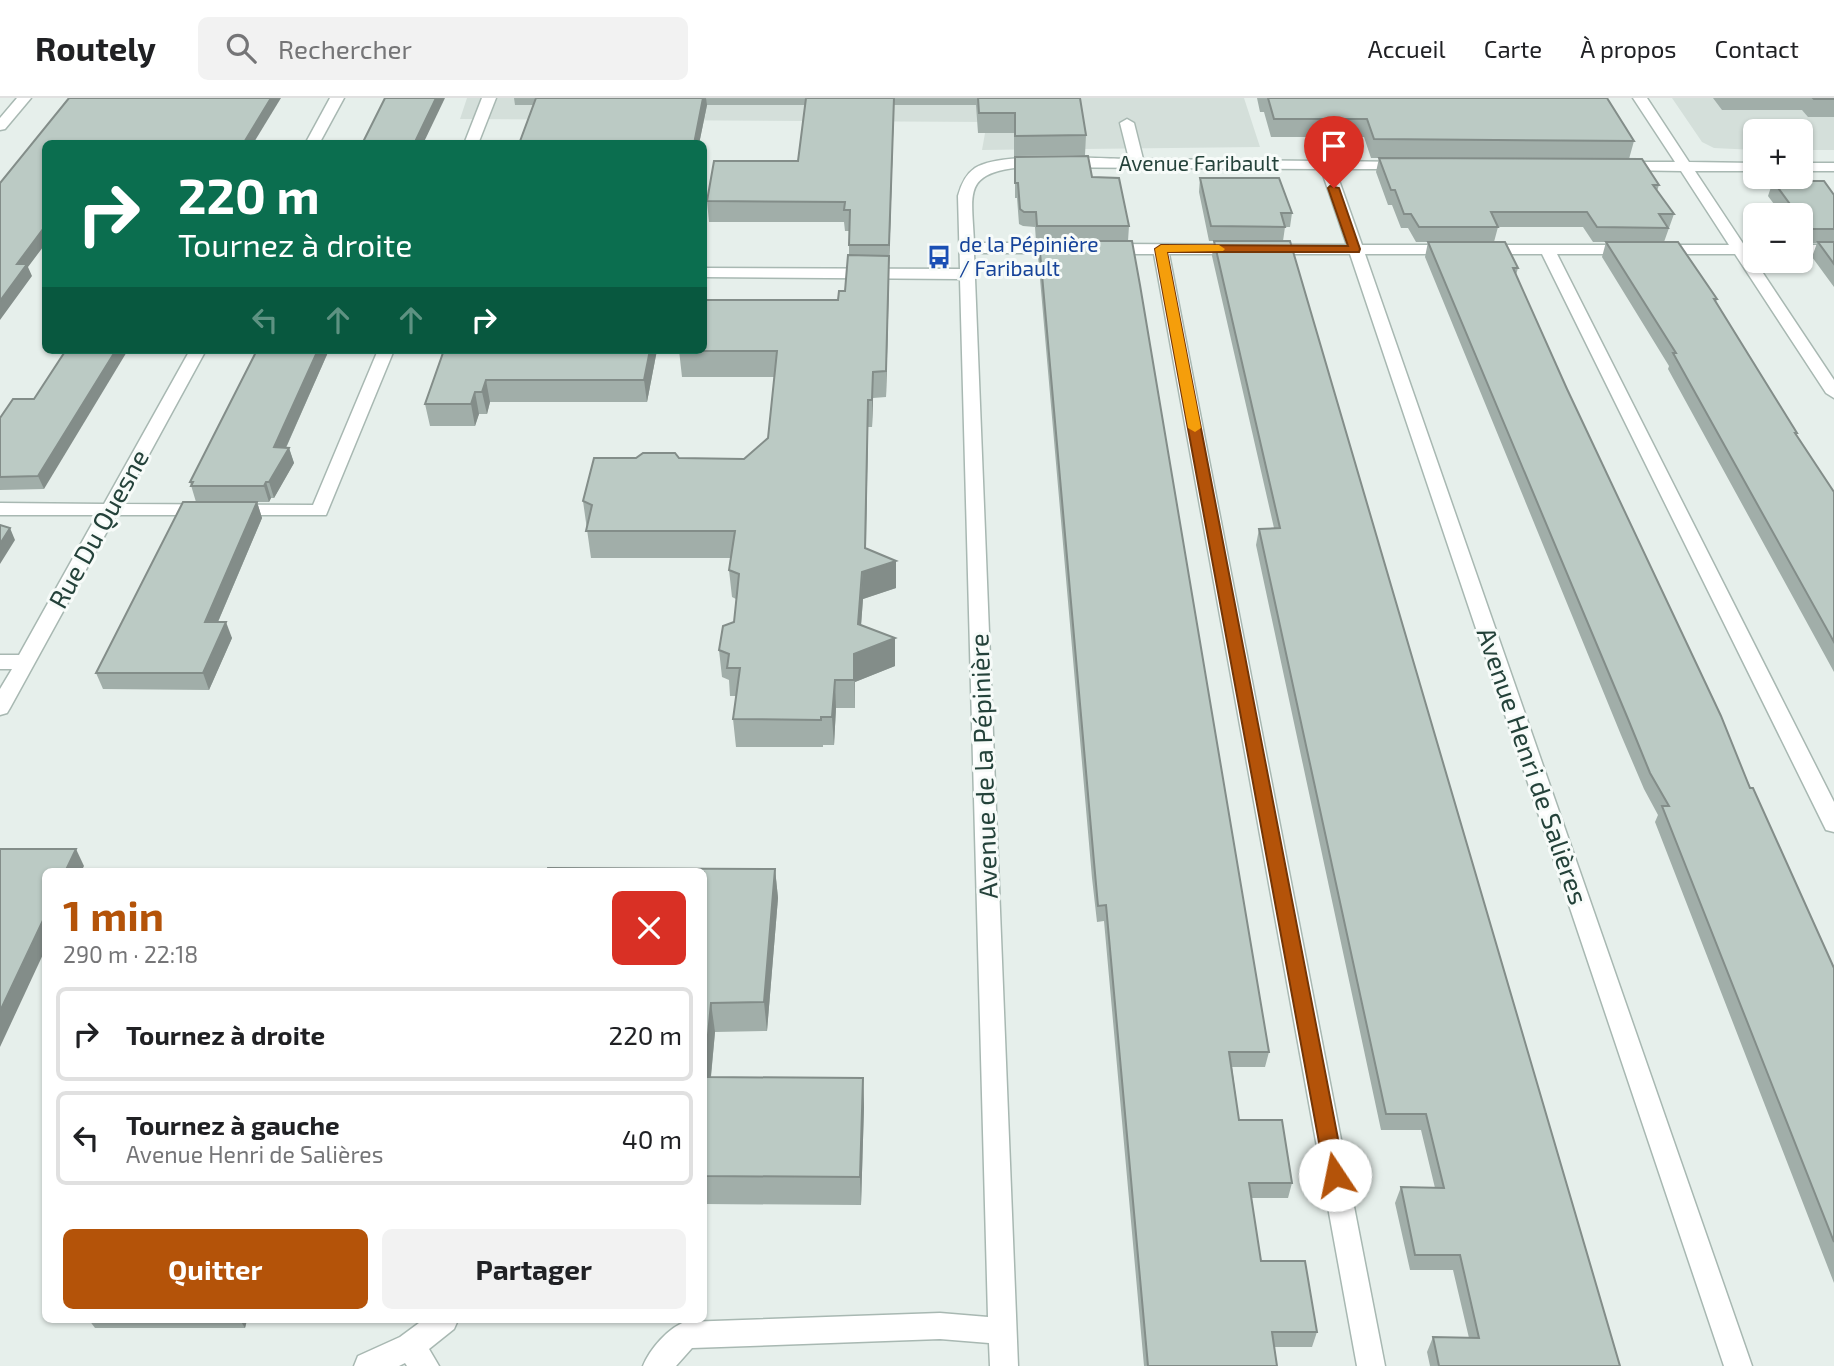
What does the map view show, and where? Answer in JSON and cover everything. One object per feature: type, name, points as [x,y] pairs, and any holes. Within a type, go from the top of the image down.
[{"type":"street","points":[[0,126],[24,98]]},
{"type":"street","points":[[314,140],[337,98]]},
{"type":"street","points":[[473,140],[489,98]]},
{"type":"street","points":[[1640,98],[1684,166],[1743,245]]},
{"type":"street","points":[[1127,123],[1137,164]]},
{"type":"street","name":"Avenue Faribault","points":[[979,171],[1023,163],[1422,165]]},
{"type":"street","name":"Avenue Henri de Salières","points":[[1327,165],[1738,1366]]},
{"type":"street","points":[[1599,166],[1743,167]]},
{"type":"street","points":[[1813,167],[1834,167]]},
{"type":"street","name":"Avenue de la Pépinière","points":[[979,171],[968,182],[965,196],[1004,1366]]},
{"type":"street","points":[[967,248],[1743,250]]},
{"type":"street","points":[[1161,249],[1371,1366]]},
{"type":"street","points":[[1547,250],[1834,824]]},
{"type":"street","points":[[1813,250],[1834,250]]},
{"type":"street","points":[[707,272],[967,274]]},
{"type":"street","points":[[1761,273],[1834,393]]},
{"type":"street","name":"Rue Du Quesne","points":[[0,708],[196,354]]},
{"type":"street","points":[[0,509],[320,511],[384,354]]},
{"type":"street","points":[[0,662],[26,662]]},
{"type":"street","points":[[368,1366],[417,1356],[441,1323]]},
{"type":"street","points":[[657,1366],[678,1327],[940,1326],[1003,1331]]},
{"type":"shaded area","points":[[467,98],[1244,98],[1260,147],[982,150],[987,122],[460,119]]},
{"type":"shaded area","points":[[1672,98],[1834,98],[1834,150],[1813,150],[1813,119],[1743,119],[1743,149],[1714,148],[1702,142]]},
{"type":"building","points":[[69,98],[271,98],[245,140],[42,140],[42,230],[17,264],[27,264],[0,301],[0,183]]},
{"type":"building","points":[[385,98],[436,98],[416,140],[364,140]]},
{"type":"building","points":[[536,98],[703,98],[695,140],[520,140]]},
{"type":"building","points":[[806,98],[894,98],[889,245],[849,245],[850,210],[844,210],[845,202],[707,201],[714,161],[798,161]]},
{"type":"building","points":[[978,98],[1080,98],[1086,135],[1015,136],[1015,113],[979,113]]},
{"type":"building","points":[[1268,98],[1607,98],[1634,141],[1374,139],[1367,119],[1274,119]]},
{"type":"building","points":[[1088,156],[1092,177],[1119,178],[1129,226],[1037,226],[1036,212],[1024,212],[1020,209],[1018,183],[1015,183],[1015,157]]},
{"type":"building","points":[[1379,158],[1642,159],[1659,185],[1653,185],[1674,214],[1659,214],[1668,228],[1597,227],[1587,212],[1491,212],[1498,227],[1419,227],[1411,214],[1404,214]]},
{"type":"building","points":[[1200,178],[1279,178],[1292,213],[1281,213],[1285,227],[1211,226]]},
{"type":"building","points":[[1813,181],[1824,181],[1834,195],[1834,229],[1813,229],[1813,203],[1789,203],[1779,189],[1813,189]]},
{"type":"building","points":[[1039,241],[1132,241],[1269,1052],[1229,1052],[1239,1120],[1282,1120],[1292,1183],[1249,1183],[1261,1261],[1305,1261],[1317,1332],[1272,1332],[1277,1366],[1148,1366],[1106,905],[1098,906]]},
{"type":"building","points":[[1214,241],[1290,241],[1620,1366],[1439,1366],[1433,1337],[1479,1338],[1460,1255],[1415,1255],[1401,1187],[1444,1188],[1426,1114],[1386,1114],[1259,529],[1280,528]]},
{"type":"building","points":[[1428,242],[1505,242],[1518,268],[1513,268],[1567,389],[1721,716],[1750,788],[1753,788],[1834,968],[1834,1242],[1662,806],[1669,806],[1650,773]]},
{"type":"building","points":[[1606,242],[1678,242],[1717,299],[1714,299],[1834,492],[1834,642],[1673,353],[1676,353]]},
{"type":"building","points":[[1818,242],[1834,242],[1834,264]]},
{"type":"building","points":[[848,255],[889,256],[886,371],[873,372],[872,400],[868,400],[865,548],[896,561],[862,572],[858,624],[895,638],[854,654],[854,680],[835,680],[832,717],[821,717],[821,720],[733,719],[740,668],[727,668],[729,654],[719,650],[723,626],[734,622],[739,574],[729,570],[735,531],[586,531],[592,505],[583,501],[594,458],[636,458],[643,453],[675,453],[679,458],[744,459],[768,438],[777,351],[707,351],[707,300],[838,300],[839,291],[845,291]]},
{"type":"building","points":[[63,354],[114,354],[38,476],[0,477],[0,418],[13,399],[34,399]]},
{"type":"building","points":[[255,354],[316,354],[274,447],[289,448],[269,482],[264,486],[191,486],[193,482],[190,482]]},
{"type":"building","points":[[443,354],[649,354],[644,380],[486,380],[482,392],[475,392],[471,404],[425,404]]},
{"type":"building","points":[[183,502],[257,502],[205,622],[226,622],[203,673],[96,673]]},
{"type":"building","points":[[0,525],[10,528],[0,544]]},
{"type":"building","points":[[0,849],[76,849],[67,868],[42,868],[42,922],[0,1011]]},
{"type":"building","points":[[707,869],[775,869],[764,1002],[711,1003],[707,1045]]},
{"type":"building","points":[[707,1077],[863,1078],[860,1177],[707,1176]]},
{"type":"slow traffic","points":[[1195,428],[1161,249],[1219,249]]},
{"type":"place","name":"de la Pépinière / Faribault","points":[[939,257]]},
{"type":"route","points":[[1334,188],[1354,249],[1161,249],[1335,1175]]}]
